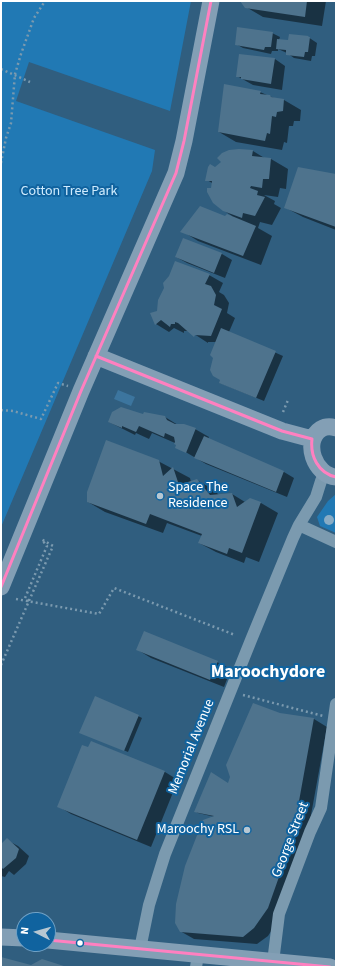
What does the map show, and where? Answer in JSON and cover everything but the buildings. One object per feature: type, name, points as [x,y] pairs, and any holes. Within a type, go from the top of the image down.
[{"type":"street","points":[[1,587],[81,391],[176,173],[184,141],[212,1]]},
{"type":"street","points":[[96,356],[282,431],[312,439]]},
{"type":"street","points":[[331,475],[317,464],[311,449],[312,439],[314,434],[326,426],[336,428]]},
{"type":"street","name":"Memorial Avenue","points":[[140,949],[149,905],[165,854],[299,526],[316,497],[321,481],[331,475]]},
{"type":"street","points":[[299,526],[336,542]]},
{"type":"street","name":"George Street","points":[[273,962],[279,914],[310,832],[321,808],[336,704]]},
{"type":"street","points":[[1,937],[16,938]]},
{"type":"street","points":[[56,941],[140,949],[197,961],[273,962],[330,967]]},
{"type":"path","points":[[1,163],[6,138],[11,123],[15,74],[34,18],[44,2],[40,1]]},
{"type":"path","points":[[1,69],[30,82]]},
{"type":"path","points":[[1,410],[12,411],[42,419],[58,383],[81,391]]},
{"type":"path","points":[[283,412],[288,400]]},
{"type":"path","points":[[1,665],[2,657],[30,601],[53,546],[41,538],[47,546],[25,598],[30,601]]},
{"type":"path","points":[[16,599],[99,614],[114,588],[236,635]]},
{"type":"path","points":[[231,692],[334,718]]},
{"type":"green space","name":"Cotton Tree Park","points":[[1,1],[191,1],[170,111],[29,62],[16,101],[155,150],[152,171],[1,527]]},
{"type":"green space","points":[[336,494],[336,533],[320,526],[317,517],[328,501]]},
{"type":"shaded area","points":[[118,390],[135,397],[131,406],[114,399]]},
{"type":"transit line","points":[[1,587],[81,391],[176,173],[184,141],[211,1]]},
{"type":"transit line","points":[[96,356],[282,431],[312,439],[312,452],[316,463],[324,472],[336,477]]},
{"type":"transit line","points":[[56,941],[330,967]]},
{"type":"place","name":"Space The Residence","points":[[160,496]]},
{"type":"place","name":"Maroochy RSL","points":[[247,830]]},
{"type":"district","name":"Maroochydore","points":[[268,673]]}]
